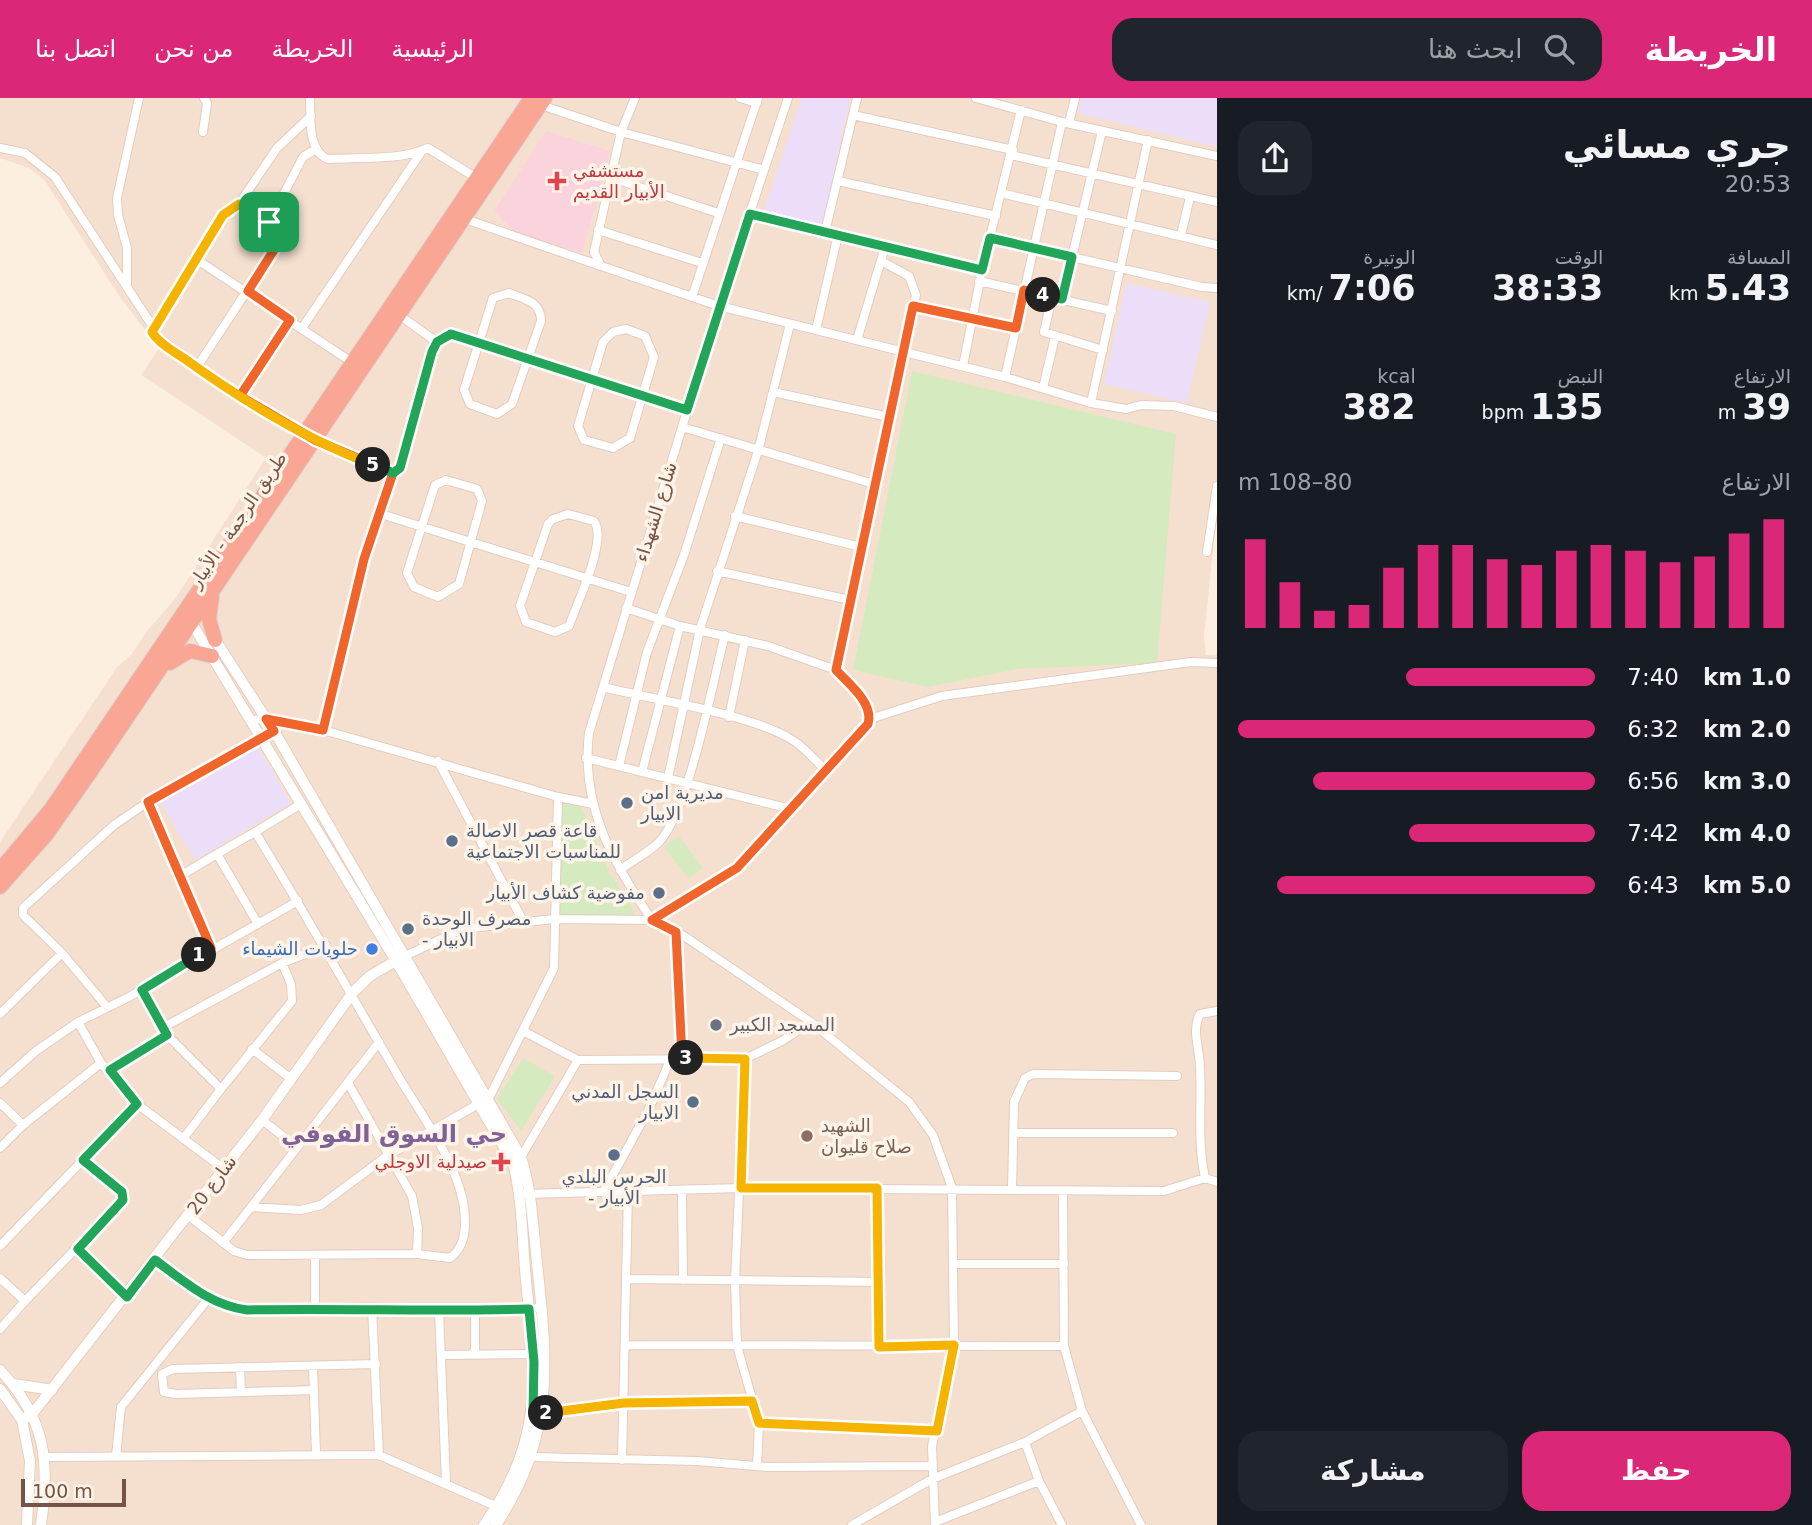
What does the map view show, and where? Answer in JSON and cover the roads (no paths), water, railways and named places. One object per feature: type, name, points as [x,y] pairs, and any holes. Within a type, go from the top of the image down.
[{"type":"highway","name":"طريق الرجمة - الأبيار","points":[[0,887],[47,834],[158,674],[192,612],[216,587],[310,438],[353,363],[482,182],[536,100]]},
{"type":"highway","name":"طريق الرجمة - الأبيار","points":[[0,870],[51,809],[192,612],[310,438],[465,219],[482,182]]},
{"type":"highway","points":[[215,640],[209,608],[216,587]]},
{"type":"highway","points":[[158,674],[183,653],[196,651],[212,656]]},
{"type":"street","points":[[127,289],[127,248],[118,215],[117,198],[139,98]]},
{"type":"street","points":[[203,132],[206,103],[204,98]]},
{"type":"street","points":[[310,98],[310,117],[316,149],[328,159],[420,154]]},
{"type":"street","points":[[601,266],[594,252],[598,230],[621,132],[635,98]]},
{"type":"street","points":[[692,297],[718,213],[739,162],[757,101],[740,98]]},
{"type":"street","name":"شارع الشهداء","points":[[652,920],[620,870],[597,825],[586,758],[589,733],[719,306],[788,98]]},
{"type":"street","points":[[825,232],[857,98]]},
{"type":"street","points":[[976,98],[1066,123],[1217,156]]},
{"type":"street","points":[[1005,377],[1053,163],[1075,98]]},
{"type":"street","points":[[536,100],[621,132],[764,170]]},
{"type":"street","points":[[963,366],[979,281],[1021,110]]},
{"type":"street","points":[[853,115],[1012,152],[1140,186],[1217,202]]},
{"type":"street","points":[[153,327],[223,215],[239,204],[277,148],[310,117]]},
{"type":"street","points":[[1062,299],[1102,131]]},
{"type":"street","points":[[1091,403],[1148,140]]},
{"type":"street","points":[[0,148],[25,153],[54,177],[153,327],[155,337],[197,368],[310,438],[393,473]]},
{"type":"street","points":[[302,328],[426,148],[482,182]]},
{"type":"street","points":[[269,222],[303,157],[316,149]]},
{"type":"street","points":[[609,177],[718,213]]},
{"type":"street","points":[[838,181],[996,216]]},
{"type":"street","points":[[1002,193],[1217,245]]},
{"type":"street","points":[[1181,235],[1190,197]]},
{"type":"street","points":[[197,368],[279,242],[277,231],[269,222],[239,204]]},
{"type":"street","points":[[750,214],[982,270]]},
{"type":"street","points":[[465,219],[719,306],[963,366],[1091,403],[1126,409],[1141,405],[1174,406],[1217,416]]},
{"type":"street","points":[[598,230],[702,263]]},
{"type":"street","points":[[816,330],[838,235]]},
{"type":"street","points":[[990,238],[1217,288]]},
{"type":"street","points":[[857,340],[885,247]]},
{"type":"street","points":[[196,259],[353,363]]},
{"type":"street","points":[[836,670],[913,306],[915,286],[909,276],[881,261]]},
{"type":"street","points":[[979,281],[1112,311]]},
{"type":"street","points":[[509,293],[533,302],[541,315],[530,358],[512,404],[497,414],[470,404],[465,398],[464,390],[480,341],[493,298],[509,293]]},
{"type":"street","points":[[1052,297],[1044,332],[1103,350]]},
{"type":"street","points":[[913,306],[1016,328]]},
{"type":"street","points":[[399,315],[437,342]]},
{"type":"street","points":[[240,396],[290,320]]},
{"type":"street","points":[[668,778],[700,629],[716,571],[758,451],[790,324]]},
{"type":"street","points":[[626,329],[645,336],[653,348],[654,357],[630,438],[612,449],[584,440],[578,426],[592,378],[603,342],[613,332],[626,329]]},
{"type":"street","points":[[323,730],[364,559],[393,473],[400,468],[437,342],[451,334],[480,341],[687,410]]},
{"type":"street","points":[[1043,388],[1055,337]]},
{"type":"street","points":[[773,392],[888,417]]},
{"type":"street","points":[[682,427],[874,484]]},
{"type":"street","points":[[619,766],[658,619],[684,555],[721,438]]},
{"type":"street","points":[[446,480],[477,489],[482,500],[472,543],[459,584],[445,595],[432,596],[414,587],[407,573],[423,527],[435,485],[439,482],[446,480]]},
{"type":"street","points":[[1207,552],[1217,486]]},
{"type":"street","points":[[381,514],[631,592]]},
{"type":"street","points":[[568,514],[594,521],[600,532],[587,579],[569,625],[555,632],[526,622],[522,615],[520,606],[536,562],[553,519],[568,514]]},
{"type":"street","points":[[735,516],[861,547]]},
{"type":"street","points":[[716,571],[850,600]]},
{"type":"street","points":[[626,608],[680,626],[745,640],[836,670],[864,700],[870,719],[737,868],[652,920]]},
{"type":"street","points":[[192,612],[215,640],[274,731],[401,958],[521,1157],[538,1413],[496,1525]]},
{"type":"street","points":[[192,612],[212,656],[301,804],[401,958]]},
{"type":"street","points":[[642,772],[680,626]]},
{"type":"street","points":[[620,870],[659,842],[674,818],[687,783],[725,635]]},
{"type":"street","points":[[729,717],[745,640]]},
{"type":"street","points":[[870,719],[942,696],[979,690],[1191,662],[1217,663]]},
{"type":"street","points":[[603,687],[684,705],[774,731],[795,742],[826,771]]},
{"type":"street","points":[[251,720],[266,719],[323,730],[558,797],[593,804]]},
{"type":"street","points":[[107,1007],[62,953],[23,915],[23,908],[114,825],[148,802],[274,731]]},
{"type":"street","points":[[586,758],[791,809]]},
{"type":"street","points":[[438,761],[523,921]]},
{"type":"street","points":[[251,1207],[301,1210],[321,1205],[387,1156],[431,1134],[485,1101],[554,968],[558,797]]},
{"type":"street","points":[[148,802],[211,948]]},
{"type":"street","points":[[180,876],[301,804]]},
{"type":"street","points":[[189,1216],[241,1254],[417,1254],[450,1258],[461,1248],[464,1237],[463,1202],[457,1179],[353,992],[255,832]]},
{"type":"street","points":[[217,854],[258,924]]},
{"type":"street","points":[[0,1083],[36,1051],[78,1022],[142,990],[211,948],[298,901]]},
{"type":"street","points":[[401,958],[462,929],[554,919],[652,920],[676,932],[811,1022],[909,1102],[933,1136],[953,1188],[954,1345],[932,1446],[935,1524],[1039,1481]]},
{"type":"street","points":[[676,932],[682,1058]]},
{"type":"street","points":[[110,1070],[166,1031],[282,963],[326,946]]},
{"type":"street","points":[[0,1014],[62,953]]},
{"type":"street","name":"شارع 20","points":[[22,1420],[33,1413],[127,1297],[262,1120],[353,992],[370,976],[401,958]]},
{"type":"street","points":[[183,1139],[251,1049],[292,1001],[291,984],[282,963]]},
{"type":"street","points":[[142,990],[166,1031],[221,1089]]},
{"type":"street","points":[[1205,1178],[1199,1141],[1201,1072],[1196,1022],[1200,1014],[1217,1010]]},
{"type":"street","points":[[78,1022],[101,1063],[110,1070],[137,1104],[224,1169]]},
{"type":"street","points":[[523,1031],[578,1060],[745,1059],[782,1041],[811,1022]]},
{"type":"street","points":[[223,1243],[379,1042]]},
{"type":"street","points":[[251,1049],[290,1078]]},
{"type":"street","points":[[604,1191],[649,1109],[671,1058]]},
{"type":"street","points":[[745,1059],[735,1281],[737,1346],[759,1423],[757,1466]]},
{"type":"street","points":[[521,1157],[578,1060]]},
{"type":"street","points":[[0,1149],[23,1125],[101,1063]]},
{"type":"street","points":[[1012,1189],[1014,1102],[1018,1087],[1025,1078],[1032,1074],[1178,1076]]},
{"type":"street","points":[[348,1083],[412,1196],[418,1228],[417,1254]]},
{"type":"street","points":[[484,1525],[502,1508],[532,1457],[546,1360],[542,1308],[524,1194],[485,1101]]},
{"type":"street","points":[[0,1103],[23,1125]]},
{"type":"street","points":[[0,1246],[137,1104]]},
{"type":"street","points":[[262,1120],[297,1147]]},
{"type":"street","points":[[1013,1133],[1173,1133]]},
{"type":"street","points":[[0,1329],[78,1249],[124,1195],[83,1160]]},
{"type":"street","points":[[524,1194],[741,1188],[1164,1191],[1205,1178],[1217,1182]]},
{"type":"street","points":[[877,1188],[879,1347]]},
{"type":"street","points":[[682,1191],[683,1280]]},
{"type":"street","points":[[1063,1192],[1063,1346],[1082,1411],[1141,1525]]},
{"type":"street","points":[[622,1460],[628,1193]]},
{"type":"street","points":[[78,1249],[127,1297]]},
{"type":"street","points":[[315,1309],[316,1255]]},
{"type":"street","points":[[155,1260],[208,1299],[228,1308],[247,1310],[372,1307],[475,1311],[542,1308]]},
{"type":"street","points":[[955,1264],[1063,1264]]},
{"type":"street","points":[[0,1278],[25,1301]]},
{"type":"street","points":[[627,1279],[880,1282]]},
{"type":"street","points":[[116,1456],[121,1407],[208,1299]]},
{"type":"street","points":[[372,1307],[379,1455]]},
{"type":"street","points":[[439,1311],[446,1483]]},
{"type":"street","points":[[475,1311],[475,1354]]},
{"type":"street","points":[[626,1345],[1063,1346]]},
{"type":"street","points":[[441,1355],[533,1354]]},
{"type":"street","points":[[314,1390],[176,1394],[162,1389],[162,1374],[168,1369],[376,1364]]},
{"type":"street","points":[[313,1366],[316,1454]]},
{"type":"street","points":[[240,1367],[241,1392]]},
{"type":"street","points":[[0,1370],[33,1413],[46,1457],[46,1491],[41,1525]]},
{"type":"street","points":[[13,1384],[52,1390]]},
{"type":"street","points":[[0,1389],[22,1420],[30,1461],[27,1525]]},
{"type":"street","points":[[538,1413],[624,1403],[752,1401]]},
{"type":"street","points":[[852,1525],[932,1479],[1025,1442],[1082,1411]]},
{"type":"street","points":[[759,1423],[937,1431]]},
{"type":"street","points":[[1025,1442],[1039,1481],[1062,1525]]},
{"type":"street","points":[[46,1457],[379,1455],[502,1508]]},
{"type":"street","points":[[532,1457],[697,1461],[757,1466],[932,1466]]},
{"type":"place","name":"مستشفي الأبيار القديم","points":[[557,181]]},
{"type":"place","name":"مديرية امن الابيار","points":[[627,803]]},
{"type":"place","name":"قاعة قصر الاصالة للمناسبات الاجتماعية","points":[[452,841]]},
{"type":"place","name":"مفوضية كشاف الأبيار","points":[[659,893]]},
{"type":"place","name":"مصرف الوحدة - الابيار","points":[[408,929]]},
{"type":"place","name":"حلويات الشيماء","points":[[372,949]]},
{"type":"place","name":"المسجد الكبير","points":[[716,1025]]},
{"type":"place","name":"السجل المدني الابيار","points":[[693,1102]]},
{"type":"place","name":"الشهيد صلاح قليوان","points":[[807,1136]]},
{"type":"place","name":"الحرس البلدي - الأبيار","points":[[614,1155]]},
{"type":"place","name":"صيدلية الاوجلي","points":[[501,1162]]},
{"type":"district","name":"حي السوق الفوفي","points":[[394,1134]]}]
